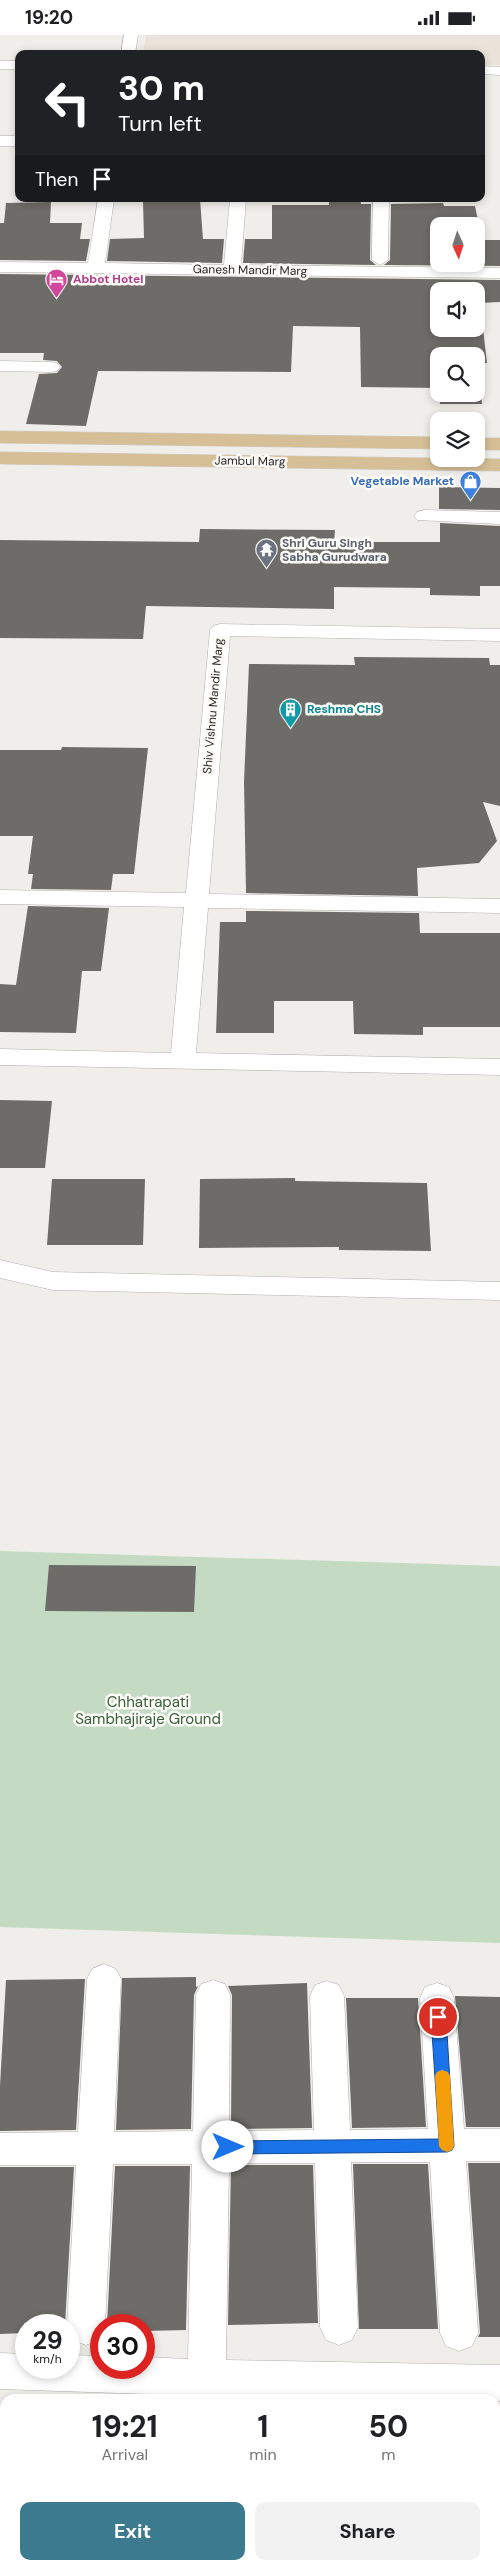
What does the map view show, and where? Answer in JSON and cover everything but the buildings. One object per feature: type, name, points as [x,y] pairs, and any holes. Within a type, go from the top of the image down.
[{"type":"main road","name":"Jambul Marg","points":[[0,437],[430,443]]},
{"type":"main road","points":[[485,444],[500,444]]},
{"type":"main road","name":"Jambul Marg","points":[[0,458],[500,465]]},
{"type":"street","points":[[129,50],[131,35]]},
{"type":"street","points":[[0,65],[15,65]]},
{"type":"street","points":[[485,70],[500,71]]},
{"type":"street","points":[[0,141],[15,141]]},
{"type":"street","points":[[96,262],[106,202]]},
{"type":"street","points":[[233,264],[238,202]]},
{"type":"street","points":[[380,260],[381,202]]},
{"type":"street","name":"Ganesh Mandir Marg","points":[[0,255],[96,262],[349,265],[500,273]]},
{"type":"street","name":"Ganesh Mandir Marg","points":[[349,265],[380,260],[430,261]]},
{"type":"street","points":[[485,261],[500,262]]},
{"type":"street","name":"Ganesh Mandir Marg","points":[[0,267],[96,262]]},
{"type":"street","points":[[0,366],[52,367]]},
{"type":"street","points":[[424,516],[500,518]]},
{"type":"street","name":"Shiv Vishnu Mandir Marg","points":[[183,1061],[220,630],[500,635]]},
{"type":"street","points":[[0,897],[500,905]]},
{"type":"street","points":[[0,1057],[500,1067]]},
{"type":"street","points":[[0,1269],[52,1281],[500,1291]]},
{"type":"street","points":[[86,2327],[104,1979]]},
{"type":"street","points":[[207,2379],[213,1995]]},
{"type":"street","points":[[327,1996],[339,2327]]},
{"type":"street","points":[[437,1998],[459,2333]]},
{"type":"street","points":[[0,2149],[500,2145]]},
{"type":"street","points":[[0,2371],[207,2379],[500,2383]]},
{"type":"shaded area","points":[[146,35],[500,35],[500,65],[485,65],[485,50],[144,50]]},
{"type":"green space","name":"Chhatrapati Sambhajiraje Ground","points":[[0,1551],[500,1566],[500,1943],[0,1927]]},
{"type":"slow traffic","points":[[442,2076],[447,2146]]},
{"type":"place","name":"Abbot Hotel","points":[[57,298]]},
{"type":"place","name":"Vegetable Market","points":[[470,500]]},
{"type":"place","name":"Shri Guru Singh Sabha Gurudwara","points":[[266,569]]},
{"type":"place","name":"Reshma CHS","points":[[291,728]]},
{"type":"route","points":[[228,2147],[447,2146],[438,2017]]}]
